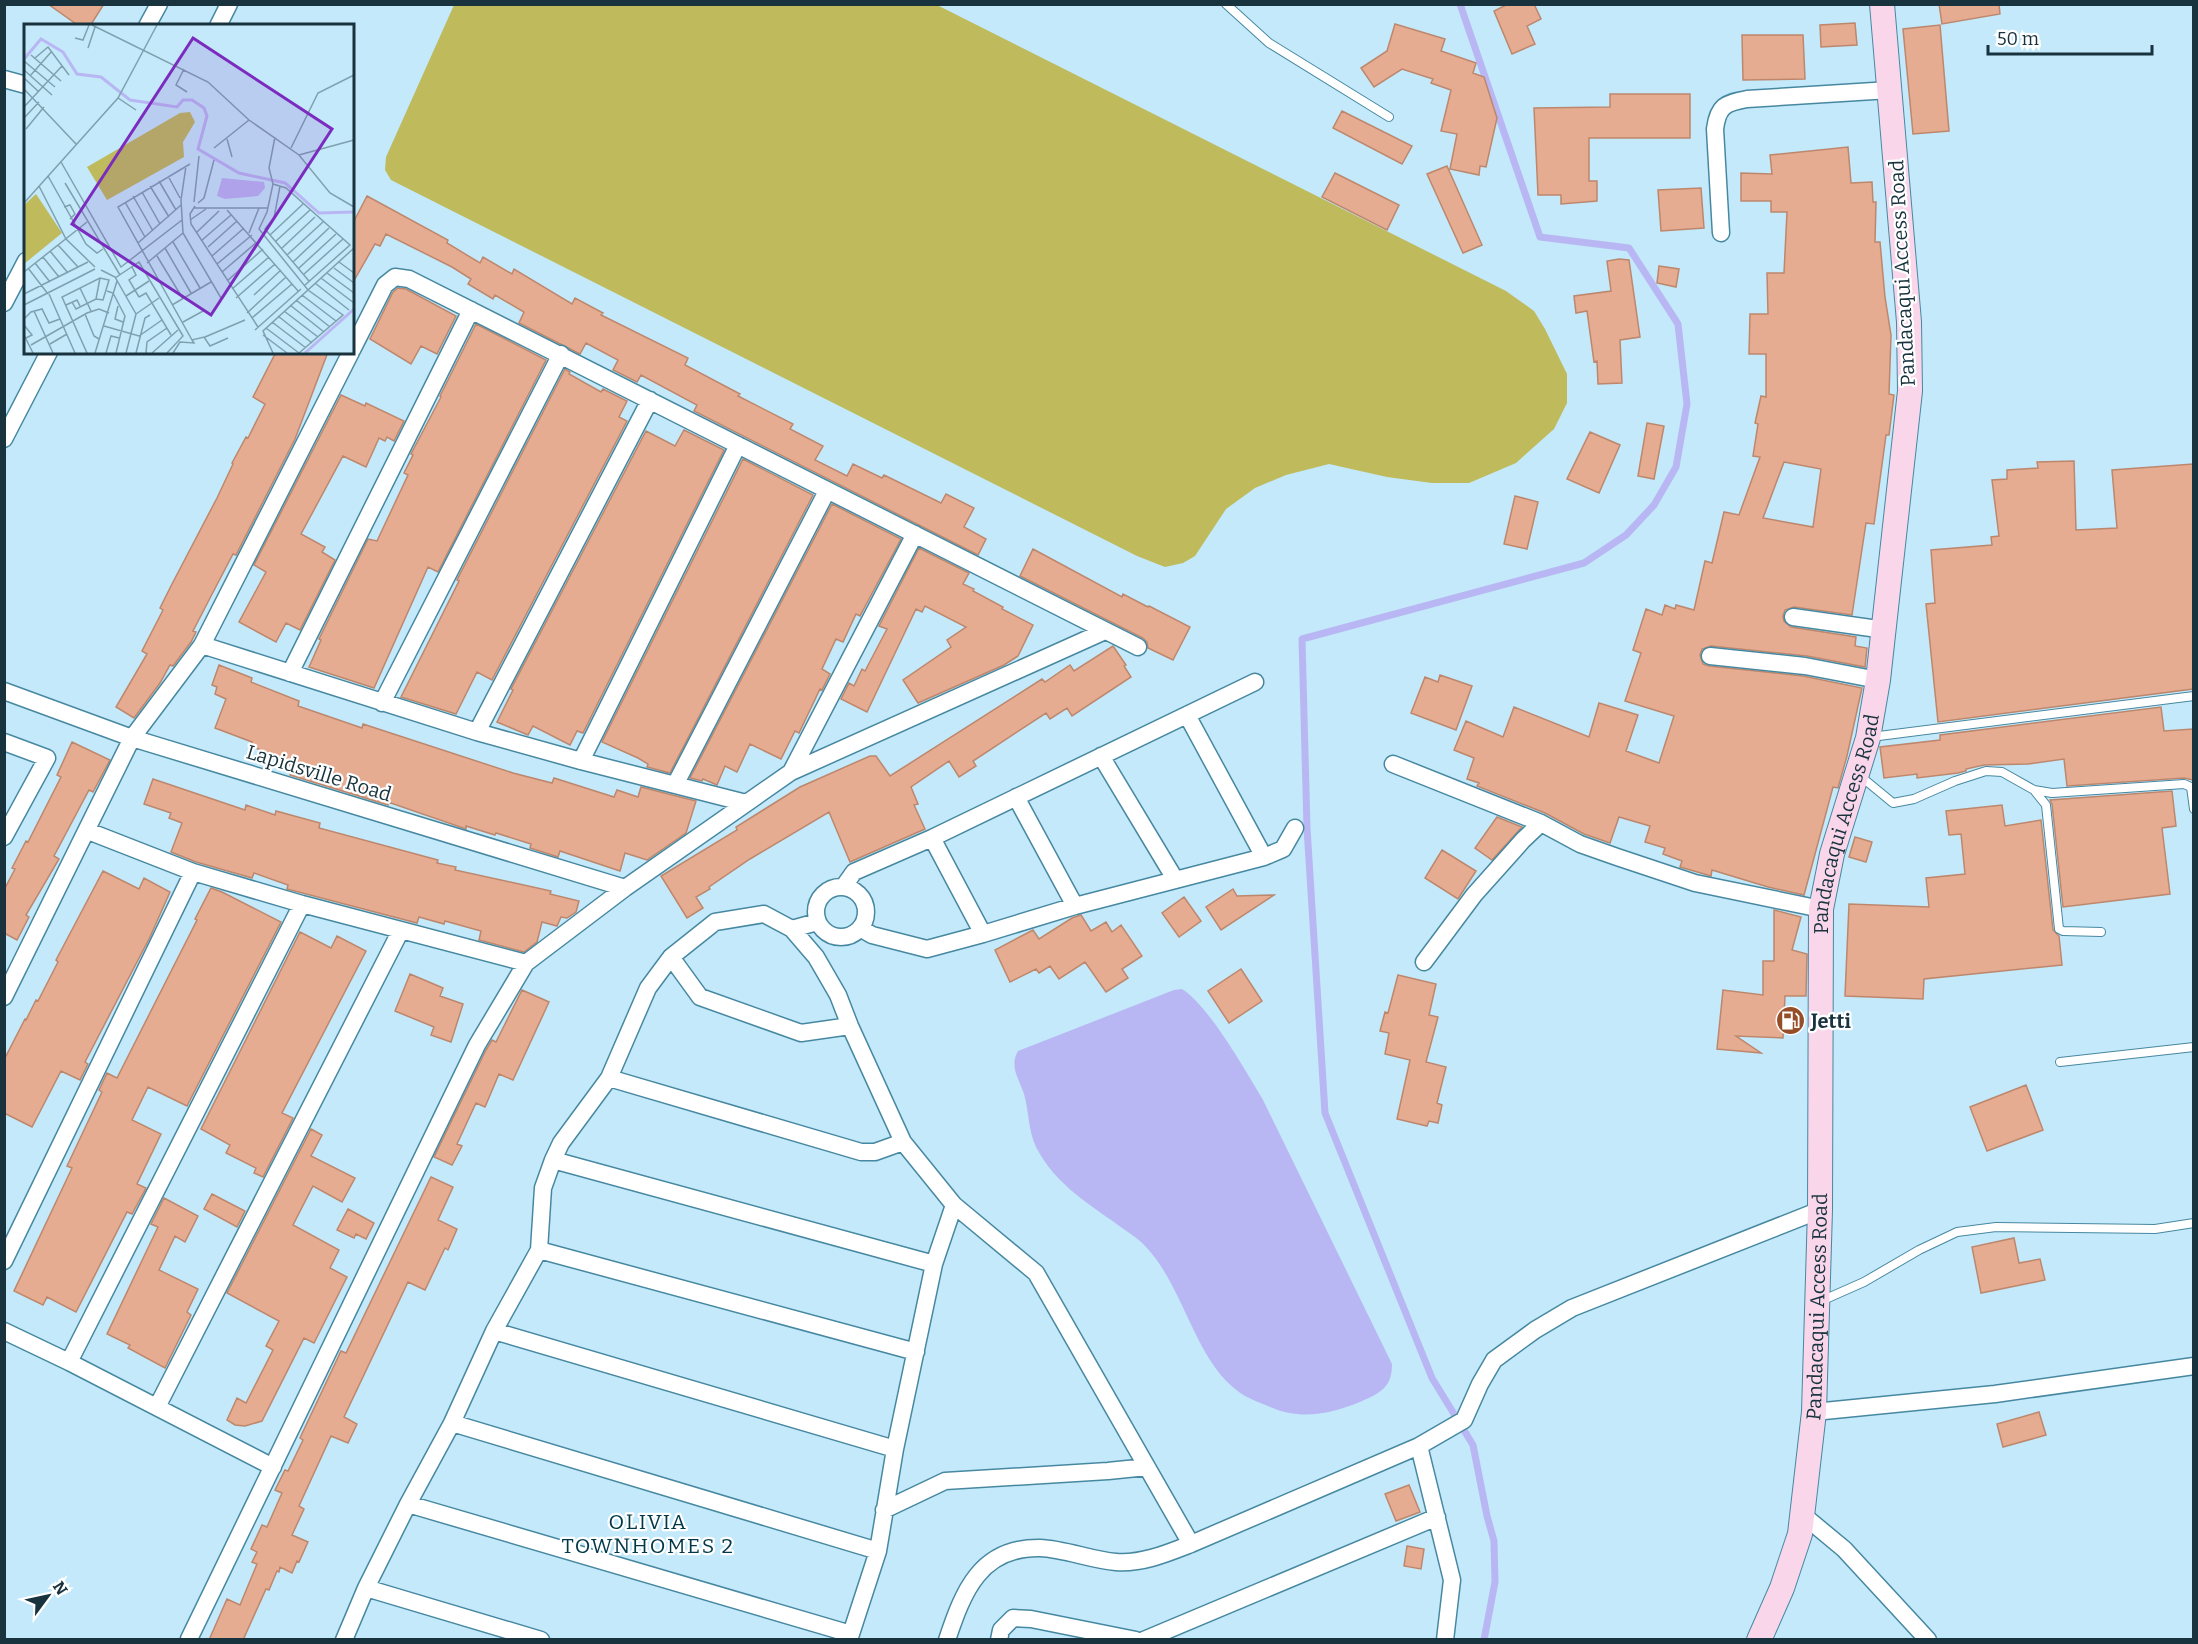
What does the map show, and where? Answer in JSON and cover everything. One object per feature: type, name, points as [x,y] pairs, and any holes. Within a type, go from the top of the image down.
[{"type":"street","points":[[148,24],[159,4]]},
{"type":"street","points":[[219,24],[229,4]]},
{"type":"street","name":"Pandacaqui Access Road","points":[[1759,1640],[1792,1563],[1803,1515],[1814,1412],[1818,1302],[1821,909],[1832,854],[1868,738],[1885,630],[1905,445],[1911,360],[1882,4]]},
{"type":"street","points":[[4,79],[24,84]]},
{"type":"street","points":[[1721,234],[1715,129],[1717,115],[1722,107],[1734,101],[1747,99],[1890,90]]},
{"type":"street","points":[[4,303],[24,265]]},
{"type":"street","points":[[354,347],[386,285],[395,277],[409,279],[1138,647]]},
{"type":"street","points":[[290,673],[471,310]]},
{"type":"street","points":[[4,439],[48,354]]},
{"type":"street","points":[[4,997],[132,738],[202,645],[350,354]]},
{"type":"street","points":[[382,703],[561,354]]},
{"type":"street","points":[[477,732],[650,400]]},
{"type":"street","points":[[581,761],[738,445]]},
{"type":"street","points":[[675,785],[827,490]]},
{"type":"street","points":[[791,772],[915,534]]},
{"type":"street","points":[[1793,617],[1885,630]]},
{"type":"street","points":[[189,1639],[477,1045],[526,963],[625,888],[791,772],[1105,632]]},
{"type":"street","points":[[202,645],[477,732],[747,803]]},
{"type":"street","points":[[1710,656],[1805,666],[1878,680]]},
{"type":"street","points":[[844,886],[854,872],[932,838],[1255,682]]},
{"type":"street","name":"Lapidsville Road","points":[[4,691],[132,738],[625,888]]},
{"type":"street","points":[[1187,714],[1264,857]]},
{"type":"street","points":[[4,742],[47,758],[4,837]]},
{"type":"street","points":[[1101,756],[1175,879]]},
{"type":"street","points":[[1393,765],[1541,823],[1580,844],[1695,883],[1821,909]]},
{"type":"street","points":[[1016,797],[1075,906]]},
{"type":"street","points":[[1424,962],[1459,912],[1541,823]]},
{"type":"street","points":[[860,928],[872,935],[927,949],[1075,906],[1264,857],[1283,849],[1295,828]]},
{"type":"street","points":[[88,831],[193,872],[302,904],[526,963]]},
{"type":"street","points":[[932,838],[983,934]]},
{"type":"street","points":[[4,1261],[193,872]]},
{"type":"street","points":[[844,886],[860,895],[866,911],[860,928],[845,937],[827,933],[817,922],[816,904],[826,890],[844,886]]},
{"type":"street","points":[[69,1362],[302,904]]},
{"type":"street","points":[[344,1640],[366,1588],[452,1423],[494,1331],[539,1250],[543,1188],[553,1160],[561,1143],[609,1078],[648,988],[671,957],[716,922],[764,914],[792,929],[816,957],[838,995],[903,1142],[954,1205],[1036,1273],[1191,1544]]},
{"type":"street","points":[[792,929],[817,922]]},
{"type":"street","points":[[157,1407],[400,930]]},
{"type":"street","points":[[671,957],[700,997],[801,1034],[850,1026]]},
{"type":"street","points":[[609,1078],[861,1152],[875,1152],[903,1142]]},
{"type":"street","points":[[553,1160],[934,1264]]},
{"type":"street","points":[[408,1504],[850,1637],[878,1551],[895,1449],[934,1264],[954,1205]]},
{"type":"street","points":[[947,1640],[972,1579],[992,1561],[1019,1550],[1040,1548],[1118,1562],[1154,1558],[1191,1544],[1423,1443],[1464,1420],[1494,1359],[1535,1330],[1572,1308],[1820,1210]]},
{"type":"street","points":[[539,1250],[916,1352]]},
{"type":"street","points":[[4,1331],[273,1467]]},
{"type":"street","points":[[494,1331],[895,1449]]},
{"type":"street","points":[[1814,1412],[1995,1394],[2193,1366]]},
{"type":"street","points":[[452,1423],[878,1551]]},
{"type":"street","points":[[1423,1443],[1452,1580],[1445,1640]]},
{"type":"street","points":[[885,1510],[945,1481],[1147,1467]]},
{"type":"street","points":[[1803,1515],[1844,1549],[1928,1640]]},
{"type":"street","points":[[1144,1640],[1437,1517]]},
{"type":"street","points":[[366,1588],[541,1640]]},
{"type":"street","points":[[999,1640],[1001,1630],[1013,1618],[1032,1619],[1136,1640]]},
{"type":"lane","points":[[1226,4],[1269,43],[1389,117]]},
{"type":"lane","points":[[1868,738],[2193,696]]},
{"type":"lane","points":[[1856,773],[1893,803],[1914,799],[1955,781],[1986,771],[2002,772],[2034,790],[2052,793],[2184,784],[2191,787],[2193,808]]},
{"type":"lane","points":[[2034,790],[2046,805],[2059,928],[2063,931],[2101,932]]},
{"type":"lane","points":[[2060,1062],[2193,1047]]},
{"type":"lane","points":[[1818,1302],[1864,1282],[1919,1250],[1957,1232],[1996,1227],[2155,1229],[2193,1223]]},
{"type":"shaded area","points":[[454,5],[937,5],[1506,291],[1534,311],[1545,329],[1567,374],[1567,403],[1554,429],[1516,463],[1469,483],[1432,483],[1387,477],[1329,464],[1286,475],[1255,488],[1226,509],[1195,556],[1183,563],[1165,567],[1137,556],[391,180],[385,170],[386,157]]},
{"type":"water","points":[[1182,989],[1204,1009],[1262,1098],[1392,1364],[1390,1379],[1384,1389],[1360,1402],[1325,1413],[1302,1414],[1280,1410],[1239,1392],[1224,1379],[1211,1362],[1170,1282],[1146,1247],[1064,1184],[1044,1161],[1036,1147],[1014,1062],[1018,1051],[1174,990]]},
{"type":"building","points":[[48,4],[104,4],[91,24],[76,24]]},
{"type":"building","points":[[1508,4],[1534,4],[1541,19],[1527,26],[1535,44],[1512,54],[1494,11]]},
{"type":"building","points":[[1939,4],[1999,4],[2000,14],[1942,24]]},
{"type":"building","points":[[1855,23],[1857,45],[1821,47],[1820,25]]},
{"type":"building","points":[[1395,24],[1445,39],[1441,51],[1476,63],[1473,73],[1484,77],[1497,118],[1486,167],[1480,166],[1479,175],[1450,169],[1457,134],[1441,131],[1451,90],[1431,83],[1433,79],[1402,69],[1374,87],[1361,68],[1387,51]]},
{"type":"building","points":[[1940,25],[1949,131],[1913,134],[1903,29]]},
{"type":"building","points":[[1742,35],[1803,35],[1805,79],[1743,80]]},
{"type":"building","points":[[1610,94],[1690,94],[1690,138],[1589,138],[1589,181],[1597,181],[1597,201],[1561,204],[1561,195],[1538,195],[1534,108],[1610,107]]},
{"type":"building","points":[[1342,111],[1412,146],[1402,164],[1333,128]]},
{"type":"building","points":[[1848,147],[1851,183],[1872,182],[1873,202],[1876,202],[1875,242],[1880,242],[1891,335],[1889,394],[1894,395],[1874,524],[1866,523],[1852,615],[1794,607],[1785,610],[1783,616],[1784,621],[1791,627],[1856,637],[1855,646],[1867,648],[1865,667],[1807,656],[1711,646],[1702,649],[1700,655],[1703,664],[1709,666],[1803,676],[1862,688],[1847,756],[1838,788],[1833,787],[1804,895],[1712,870],[1711,876],[1680,867],[1682,861],[1663,854],[1665,848],[1645,842],[1650,826],[1619,817],[1610,843],[1584,834],[1545,813],[1477,786],[1479,783],[1467,779],[1474,758],[1454,750],[1466,721],[1503,737],[1514,707],[1589,737],[1599,703],[1638,715],[1626,751],[1659,763],[1674,716],[1625,701],[1641,653],[1633,650],[1646,609],[1662,615],[1665,605],[1675,609],[1676,605],[1694,610],[1705,561],[1712,563],[1724,512],[1739,515],[1760,457],[1753,456],[1758,424],[1755,423],[1761,396],[1766,397],[1766,354],[1749,354],[1750,314],[1768,314],[1767,273],[1784,273],[1787,212],[1771,212],[1771,201],[1741,201],[1741,173],[1772,174],[1770,155]],"holes":[[[1784,462],[1821,469],[1813,527],[1763,518]]]},
{"type":"building","points":[[1447,166],[1482,245],[1463,253],[1427,174]]},
{"type":"building","points":[[1335,173],[1399,205],[1387,230],[1322,197]]},
{"type":"building","points":[[1701,188],[1704,228],[1661,231],[1658,190]]},
{"type":"building","points":[[367,196],[448,240],[447,243],[480,263],[483,257],[512,274],[514,269],[572,304],[575,298],[603,313],[601,315],[688,358],[685,365],[793,424],[790,429],[823,446],[815,460],[847,476],[853,464],[882,478],[884,475],[941,503],[946,494],[974,508],[964,527],[986,539],[978,555],[694,411],[697,405],[641,375],[637,382],[613,370],[618,360],[586,343],[580,354],[519,323],[524,312],[495,295],[493,299],[468,284],[471,279],[452,267],[386,234],[380,246],[375,244],[354,281],[354,221]]},
{"type":"building","points":[[1629,260],[1640,337],[1620,340],[1622,383],[1598,384],[1597,361],[1594,362],[1587,311],[1576,313],[1574,296],[1611,291],[1607,261]]},
{"type":"building","points":[[1659,266],[1679,269],[1676,287],[1657,283]]},
{"type":"building","points":[[398,288],[406,289],[456,316],[437,354],[421,346],[411,364],[370,339],[393,292]]},
{"type":"building","points":[[476,324],[546,360],[438,572],[428,567],[374,688],[309,667],[321,640],[319,639],[368,539],[377,541],[408,475],[404,473],[413,455],[411,454]]},
{"type":"building","points":[[275,354],[327,354],[295,439],[236,555],[233,554],[193,631],[196,632],[191,642],[173,666],[170,665],[160,683],[134,718],[116,707],[147,654],[142,651],[163,610],[160,608],[217,498],[232,463],[265,404],[253,397]]},
{"type":"building","points":[[565,369],[570,372],[569,374],[601,392],[603,389],[627,401],[619,417],[627,421],[492,680],[477,672],[456,714],[401,697],[459,581],[457,580]]},
{"type":"building","points":[[341,395],[365,406],[366,403],[404,421],[394,441],[387,437],[385,441],[379,438],[366,467],[343,456],[301,534],[325,547],[322,552],[335,560],[300,630],[286,623],[276,642],[239,622],[266,572],[254,565]]},
{"type":"building","points":[[1647,423],[1664,426],[1654,479],[1638,476]]},
{"type":"building","points":[[684,430],[724,450],[583,733],[577,731],[570,745],[533,726],[528,735],[497,722],[513,690],[511,689],[646,431],[675,446]]},
{"type":"building","points":[[1590,432],[1620,445],[1599,493],[1567,479]]},
{"type":"building","points":[[743,459],[813,495],[670,773],[647,767],[648,764],[638,758],[602,742]]},
{"type":"building","points":[[2074,461],[2076,530],[2117,528],[2112,470],[2193,464],[2193,689],[1938,722],[1926,604],[1935,603],[1931,550],[1992,545],[1991,537],[1999,536],[1992,480],[2007,479],[2007,470],[2038,468],[2037,462]]},
{"type":"building","points":[[1515,496],[1538,502],[1527,549],[1504,544]]},
{"type":"building","points":[[832,504],[901,539],[860,616],[856,614],[843,642],[836,639],[822,669],[830,674],[822,690],[820,689],[799,733],[795,731],[781,759],[750,744],[737,772],[725,766],[717,785],[703,779],[702,781],[690,778]]},
{"type":"building","points":[[919,548],[969,573],[963,584],[1003,607],[1002,609],[1033,625],[1018,656],[1004,665],[918,703],[903,680],[951,647],[947,640],[966,627],[925,606],[922,612],[916,609],[867,712],[841,699],[849,683],[854,686],[862,669],[865,671],[887,629],[879,626]]},
{"type":"building","points":[[1033,549],[1122,597],[1123,594],[1190,627],[1173,660],[1148,648],[1143,638],[1020,576]]},
{"type":"building","points":[[1113,646],[1131,677],[1072,716],[1067,708],[1050,719],[1046,713],[973,761],[976,766],[959,777],[949,761],[911,787],[918,804],[914,805],[925,829],[850,862],[829,812],[750,859],[709,887],[710,889],[696,897],[703,908],[687,918],[661,876],[737,830],[736,827],[800,787],[870,756],[876,756],[890,776],[1042,679],[1045,682],[1070,665],[1074,671]]},
{"type":"building","points":[[219,665],[252,678],[251,682],[299,701],[298,706],[362,728],[363,724],[513,773],[552,783],[554,778],[614,797],[617,790],[638,797],[641,787],[696,801],[686,833],[647,860],[625,853],[620,871],[560,851],[558,857],[530,848],[531,844],[496,833],[495,835],[466,826],[466,829],[388,802],[388,805],[290,775],[293,766],[279,761],[280,757],[250,746],[252,742],[215,728],[226,699],[215,694],[217,687],[212,685]]},
{"type":"building","points":[[1440,675],[1472,686],[1456,730],[1411,713],[1425,677],[1438,682]]},
{"type":"building","points":[[2161,707],[2164,731],[2193,729],[2193,780],[2184,778],[2067,786],[2064,759],[2028,764],[1984,765],[1958,773],[1917,778],[1917,774],[1884,778],[1880,747],[1940,740],[1940,735]]},
{"type":"building","points":[[72,742],[110,760],[93,792],[89,790],[54,856],[59,859],[26,915],[29,917],[17,940],[4,933],[4,890],[15,869],[12,868],[61,777],[57,775]]},
{"type":"building","points":[[153,779],[245,810],[246,805],[275,815],[276,811],[320,823],[319,828],[438,860],[437,863],[456,867],[455,870],[551,891],[550,894],[579,901],[576,912],[567,918],[561,917],[557,926],[542,922],[537,942],[524,952],[479,940],[481,931],[445,921],[444,924],[419,917],[417,923],[287,889],[288,885],[254,873],[252,878],[196,862],[171,852],[182,823],[169,818],[171,813],[144,804]]},
{"type":"building","points":[[2172,791],[2176,826],[2162,828],[2170,894],[2063,907],[2050,800]]},
{"type":"building","points":[[2002,805],[2005,826],[2041,820],[2053,930],[2059,936],[2062,965],[1924,979],[1923,999],[1845,996],[1849,904],[1929,907],[1926,878],[1965,874],[1961,834],[1949,835],[1946,811]]},
{"type":"building","points":[[1497,817],[1522,827],[1492,860],[1475,848]]},
{"type":"building","points":[[1855,837],[1872,842],[1866,862],[1849,857]]},
{"type":"building","points":[[1442,850],[1476,871],[1458,899],[1425,878]]},
{"type":"building","points":[[103,871],[139,889],[144,878],[170,892],[150,937],[85,1062],[88,1064],[80,1080],[61,1071],[32,1127],[4,1113],[4,1060],[25,1019],[36,1000],[38,1001],[58,962],[56,960]]},
{"type":"building","points":[[211,888],[281,922],[187,1106],[148,1087],[132,1120],[161,1134],[137,1184],[146,1188],[132,1214],[127,1212],[76,1312],[47,1297],[43,1305],[14,1291],[72,1168],[67,1166],[102,1092],[99,1090],[107,1073],[117,1078]]},
{"type":"building","points":[[1233,889],[1237,896],[1274,895],[1221,930],[1206,907]]},
{"type":"building","points":[[1184,897],[1201,921],[1179,937],[1162,913]]},
{"type":"building","points":[[1774,910],[1801,917],[1792,950],[1807,954],[1806,996],[1785,996],[1783,1038],[1736,1036],[1761,1053],[1717,1049],[1723,990],[1763,995],[1763,961],[1774,961]]},
{"type":"building","points":[[1081,915],[1091,931],[1106,922],[1112,932],[1121,925],[1142,956],[1122,969],[1128,978],[1106,992],[1085,962],[1059,979],[1050,966],[1039,973],[1036,969],[1010,982],[995,950],[1033,930],[1039,939],[1072,918]]},
{"type":"building","points":[[300,932],[331,948],[337,936],[366,951],[282,1113],[293,1118],[263,1177],[254,1173],[256,1168],[226,1153],[230,1145],[201,1129]]},
{"type":"building","points":[[1241,969],[1262,1001],[1229,1023],[1208,991]]},
{"type":"building","points":[[410,974],[443,988],[440,996],[463,1004],[451,1042],[431,1035],[434,1027],[395,1011]]},
{"type":"building","points":[[1398,975],[1436,984],[1429,1015],[1438,1017],[1426,1062],[1446,1067],[1437,1103],[1442,1105],[1438,1123],[1429,1121],[1427,1126],[1397,1119],[1410,1060],[1385,1054],[1389,1033],[1380,1031],[1385,1012],[1388,1013]]},
{"type":"building","points":[[522,990],[549,1002],[513,1080],[499,1074],[485,1107],[476,1103],[457,1144],[462,1146],[452,1165],[434,1157],[486,1050],[492,1040],[496,1042]]},
{"type":"building","points":[[2026,1085],[2043,1130],[1987,1151],[1970,1107]]},
{"type":"building","points":[[311,1129],[322,1135],[311,1156],[355,1178],[342,1202],[313,1186],[293,1225],[339,1250],[330,1268],[347,1277],[314,1343],[304,1338],[262,1421],[245,1426],[235,1425],[227,1420],[237,1398],[246,1403],[273,1350],[266,1346],[279,1321],[227,1293]]},
{"type":"building","points":[[431,1177],[453,1187],[438,1220],[457,1229],[448,1250],[445,1248],[425,1290],[408,1282],[344,1417],[357,1424],[348,1443],[331,1436],[299,1506],[304,1509],[292,1535],[308,1542],[299,1562],[297,1561],[292,1573],[280,1567],[279,1572],[277,1571],[269,1590],[266,1589],[243,1640],[209,1640],[227,1599],[240,1605],[257,1564],[252,1562],[257,1552],[251,1549],[262,1525],[267,1527],[282,1493],[275,1490],[285,1470],[288,1471],[303,1440],[300,1438],[341,1351],[346,1353]]},
{"type":"building","points":[[212,1194],[245,1211],[237,1227],[204,1209]]},
{"type":"building","points":[[164,1198],[198,1216],[185,1242],[175,1236],[159,1270],[198,1289],[187,1312],[191,1315],[165,1368],[128,1348],[130,1345],[107,1334],[158,1227],[151,1224]]},
{"type":"building","points":[[348,1209],[374,1223],[366,1239],[356,1234],[354,1238],[337,1230]]},
{"type":"building","points":[[2014,1238],[2019,1263],[2040,1259],[2045,1280],[1981,1293],[1972,1247]]},
{"type":"building","points":[[2039,1412],[2046,1435],[2003,1447],[1997,1424]]},
{"type":"building","points":[[1409,1485],[1420,1512],[1396,1521],[1385,1494]]},
{"type":"building","points":[[1407,1546],[1424,1549],[1421,1569],[1404,1566]]},
{"type":"waterway","points":[[1460,4],[1540,237],[1629,248],[1678,324],[1687,404],[1676,467],[1654,505],[1626,535],[1584,563],[1302,639],[1307,828],[1325,1113],[1432,1378],[1473,1445],[1494,1541],[1495,1582],[1484,1640]]},
{"type":"place","name":"Jetti","points":[[1790,1021]]},
{"type":"district","name":"OLIVIA TOWNHOMES 2","points":[[648,1534]]}]
